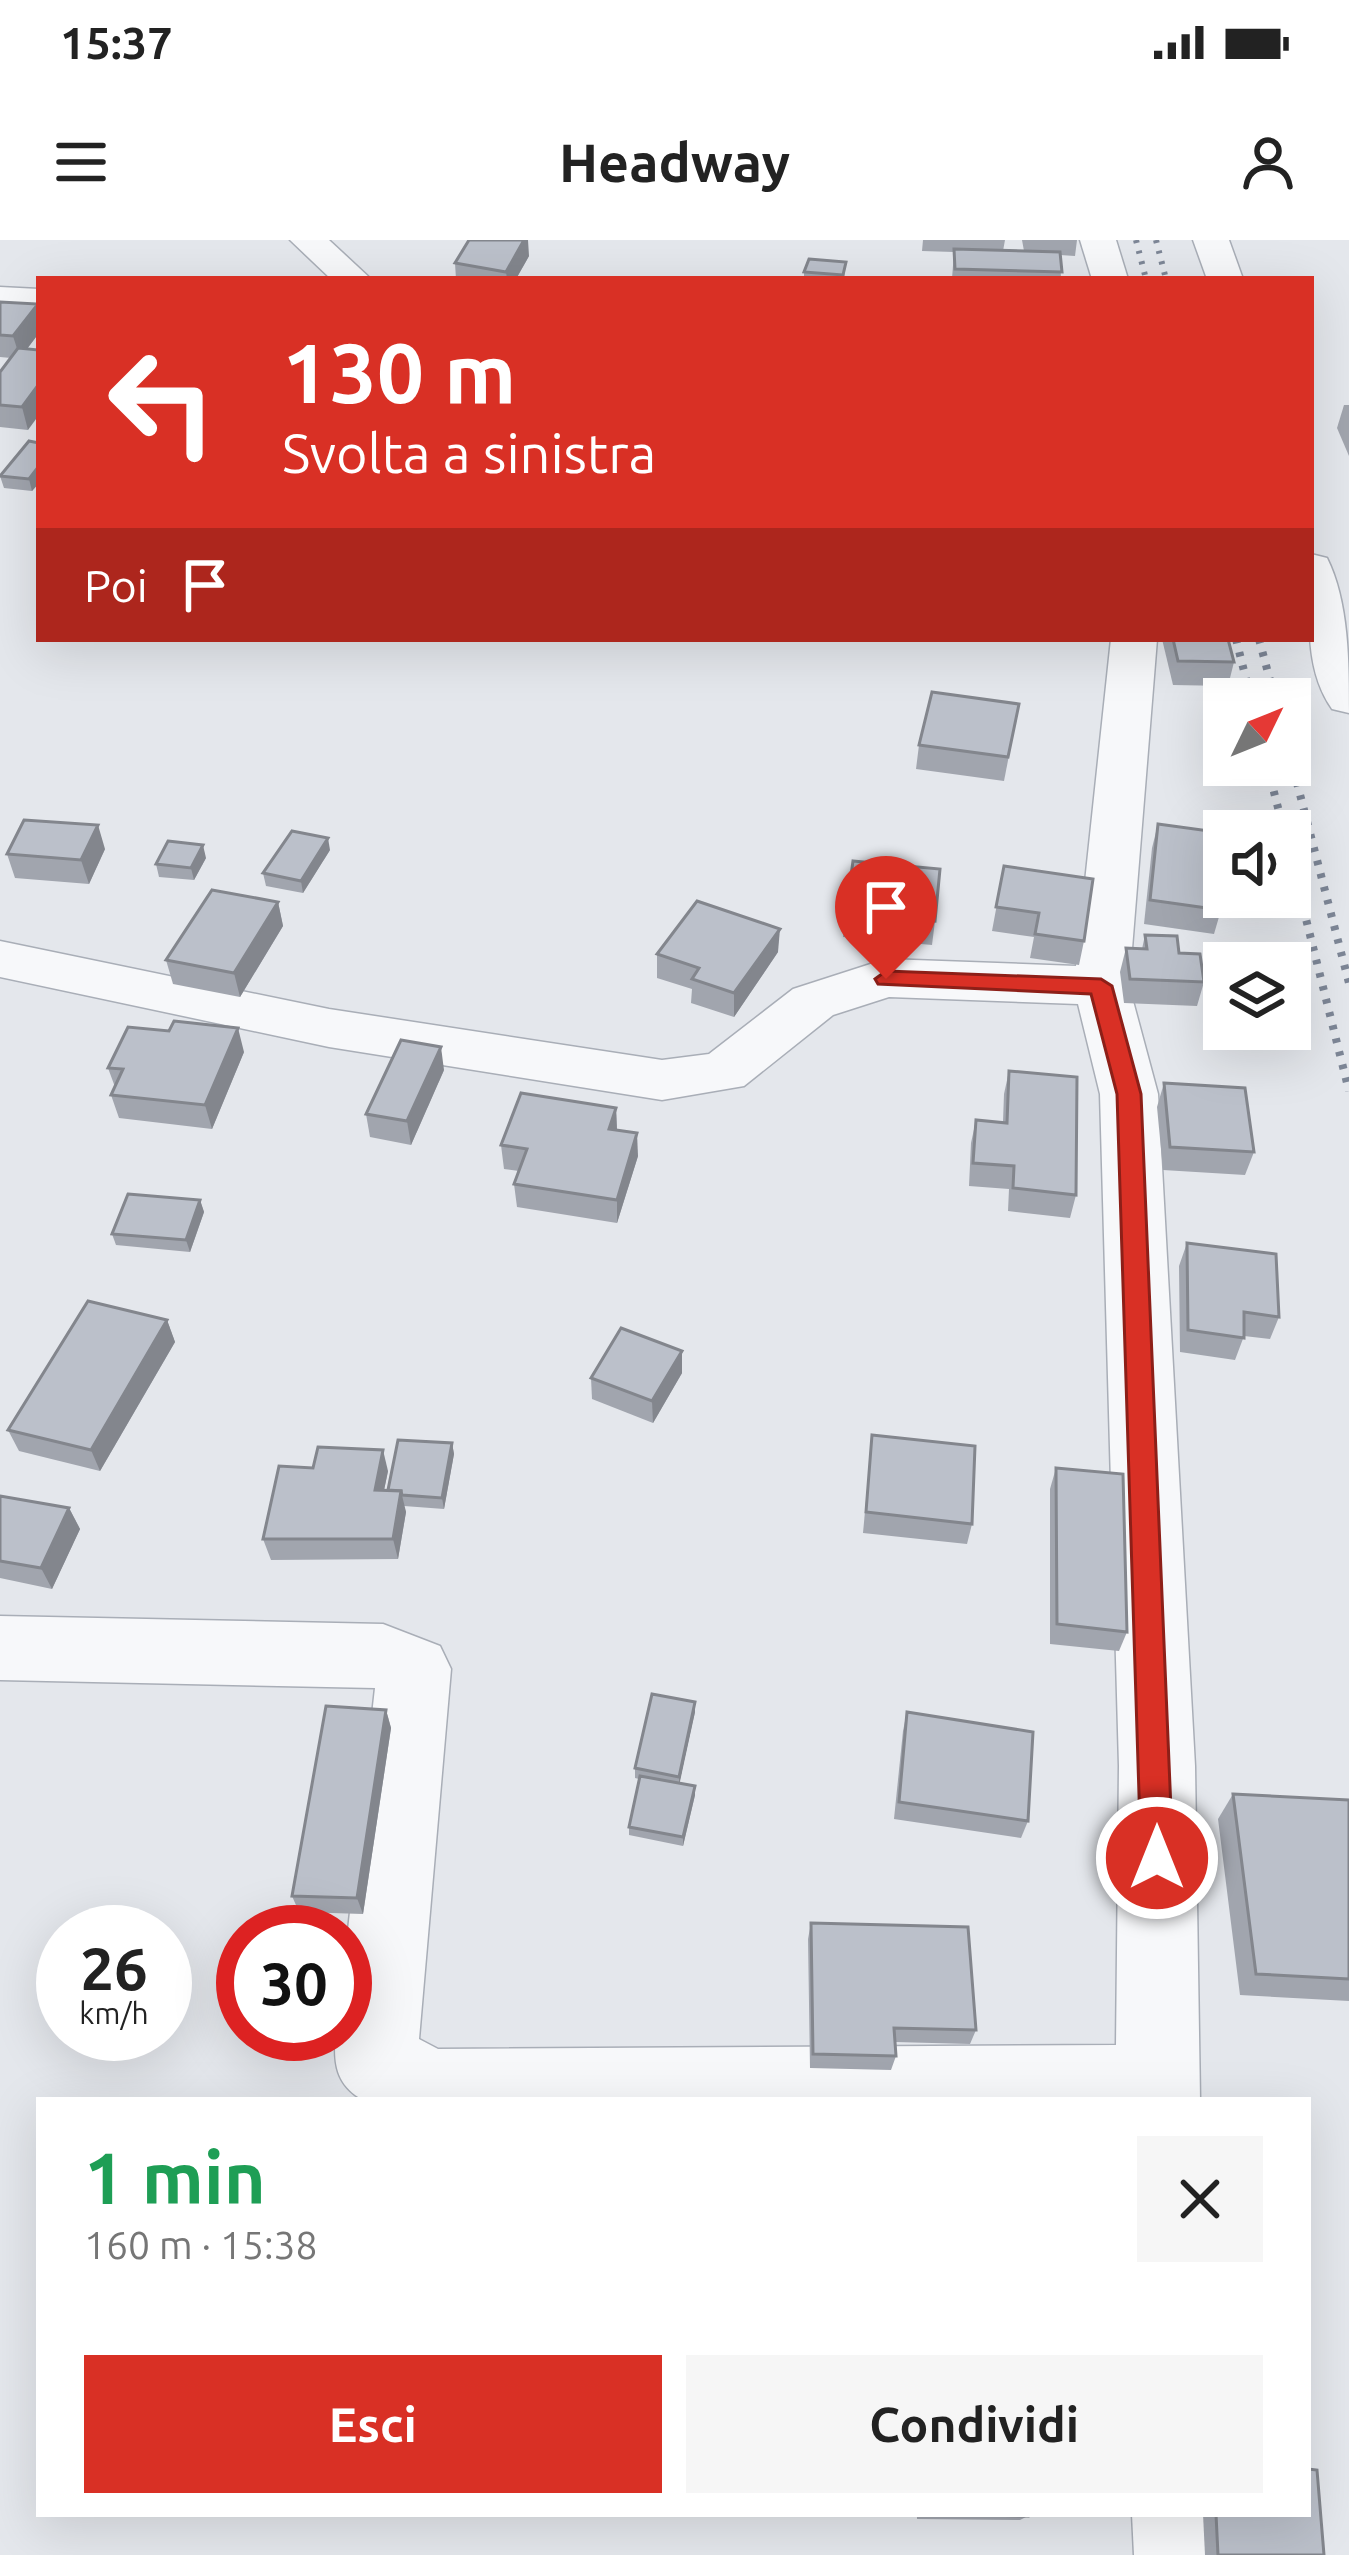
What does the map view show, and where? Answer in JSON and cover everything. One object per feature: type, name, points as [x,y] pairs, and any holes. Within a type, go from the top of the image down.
[{"type":"street","points":[[308,240],[350,276]]},
{"type":"street","points":[[1098,240],[1109,276]]},
{"type":"street","points":[[1211,240],[1224,276]]},
{"type":"street","points":[[0,298],[36,300]]},
{"type":"street","points":[[1314,577],[1347,689]]},
{"type":"street","points":[[0,1648],[383,1656],[414,1669],[375,2061],[432,2091],[1059,2084],[1158,2095],[1156,1766],[1129,1094],[1101,986],[1133,642]]},
{"type":"street","points":[[0,959],[329,1028],[662,1080],[724,1072],[813,1002],[854,985],[908,979],[1101,986]]},
{"type":"street","points":[[1180,2517],[1182,2555]]},
{"type":"building","points":[[469,240],[524,240],[506,272],[455,263]]},
{"type":"building","points":[[954,249],[1060,252],[1062,272],[955,269]]},
{"type":"building","points":[[809,259],[846,262],[843,275],[804,272]]},
{"type":"building","points":[[0,302],[36,304],[13,336],[0,335]]},
{"type":"building","points":[[18,348],[36,350],[36,388],[22,407],[0,405],[0,372]]},
{"type":"building","points":[[29,441],[36,442],[36,470],[29,479],[0,476]]},
{"type":"building","points":[[1174,642],[1229,642],[1234,662],[1178,661]]},
{"type":"building","points":[[932,692],[1019,704],[1008,757],[919,745]]},
{"type":"building","points":[[24,820],[98,825],[81,860],[7,854]]},
{"type":"building","points":[[1158,824],[1203,830],[1203,907],[1150,900]]},
{"type":"building","points":[[292,831],[328,838],[301,881],[263,873]]},
{"type":"building","points":[[168,841],[203,845],[191,868],[156,864]]},
{"type":"building","points":[[853,861],[940,869],[935,921],[846,913]]},
{"type":"building","points":[[1004,866],[1093,879],[1084,941],[1035,934],[1039,913],[996,907]]},
{"type":"building","points":[[212,890],[278,902],[234,973],[166,960]]},
{"type":"building","points":[[697,901],[780,929],[734,993],[692,979],[699,968],[657,954]]},
{"type":"building","points":[[1145,935],[1177,936],[1179,953],[1200,954],[1203,982],[1130,979],[1126,948],[1147,949]]},
{"type":"building","points":[[174,1021],[238,1028],[205,1105],[111,1095],[123,1069],[108,1068],[128,1027],[169,1031]]},
{"type":"building","points":[[401,1040],[441,1047],[407,1121],[366,1114]]},
{"type":"building","points":[[1009,1071],[1077,1077],[1076,1195],[1013,1188],[1014,1166],[973,1163],[976,1120],[1007,1123]]},
{"type":"building","points":[[1164,1083],[1245,1088],[1254,1152],[1170,1147]]},
{"type":"building","points":[[521,1093],[616,1108],[609,1129],[637,1133],[617,1200],[514,1184],[527,1149],[501,1145]]},
{"type":"building","points":[[128,1194],[200,1200],[186,1240],[112,1234]]},
{"type":"building","points":[[1187,1243],[1276,1254],[1279,1317],[1244,1312],[1244,1338],[1188,1330]]},
{"type":"building","points":[[88,1301],[167,1320],[91,1450],[8,1430]]},
{"type":"building","points":[[621,1328],[682,1351],[652,1401],[591,1378]]},
{"type":"building","points":[[872,1435],[975,1446],[972,1524],[866,1512]]},
{"type":"building","points":[[398,1440],[452,1443],[442,1498],[388,1490]]},
{"type":"building","points":[[318,1447],[383,1450],[375,1490],[401,1491],[393,1539],[263,1539],[279,1466],[313,1468]]},
{"type":"building","points":[[1056,1468],[1123,1474],[1127,1632],[1057,1624]]},
{"type":"building","points":[[0,1496],[69,1508],[41,1568],[0,1561]]},
{"type":"building","points":[[652,1694],[695,1702],[679,1777],[635,1768]]},
{"type":"building","points":[[326,1706],[386,1710],[357,1898],[292,1896]]},
{"type":"building","points":[[907,1712],[1033,1732],[1028,1821],[899,1802]]},
{"type":"building","points":[[640,1776],[695,1786],[683,1837],[629,1827]]},
{"type":"building","points":[[1233,1794],[1349,1800],[1349,1979],[1256,1974]]},
{"type":"building","points":[[811,1923],[968,1927],[976,2030],[894,2028],[896,2056],[813,2054]]},
{"type":"building","points":[[1311,2469],[1317,2470],[1324,2555],[1218,2555],[1216,2517],[1311,2517]]},
{"type":"railway","points":[[1136,240],[1145,276]]},
{"type":"railway","points":[[1156,240],[1165,276]]},
{"type":"railway","points":[[1237,642],[1246,678]]},
{"type":"railway","points":[[1260,642],[1269,678]]},
{"type":"railway","points":[[1272,786],[1279,810]]},
{"type":"railway","points":[[1298,786],[1349,983]]},
{"type":"railway","points":[[1306,918],[1349,1091]]},
{"type":"route","points":[[886,979],[1101,986],[1129,1094],[1157,1858]]}]
